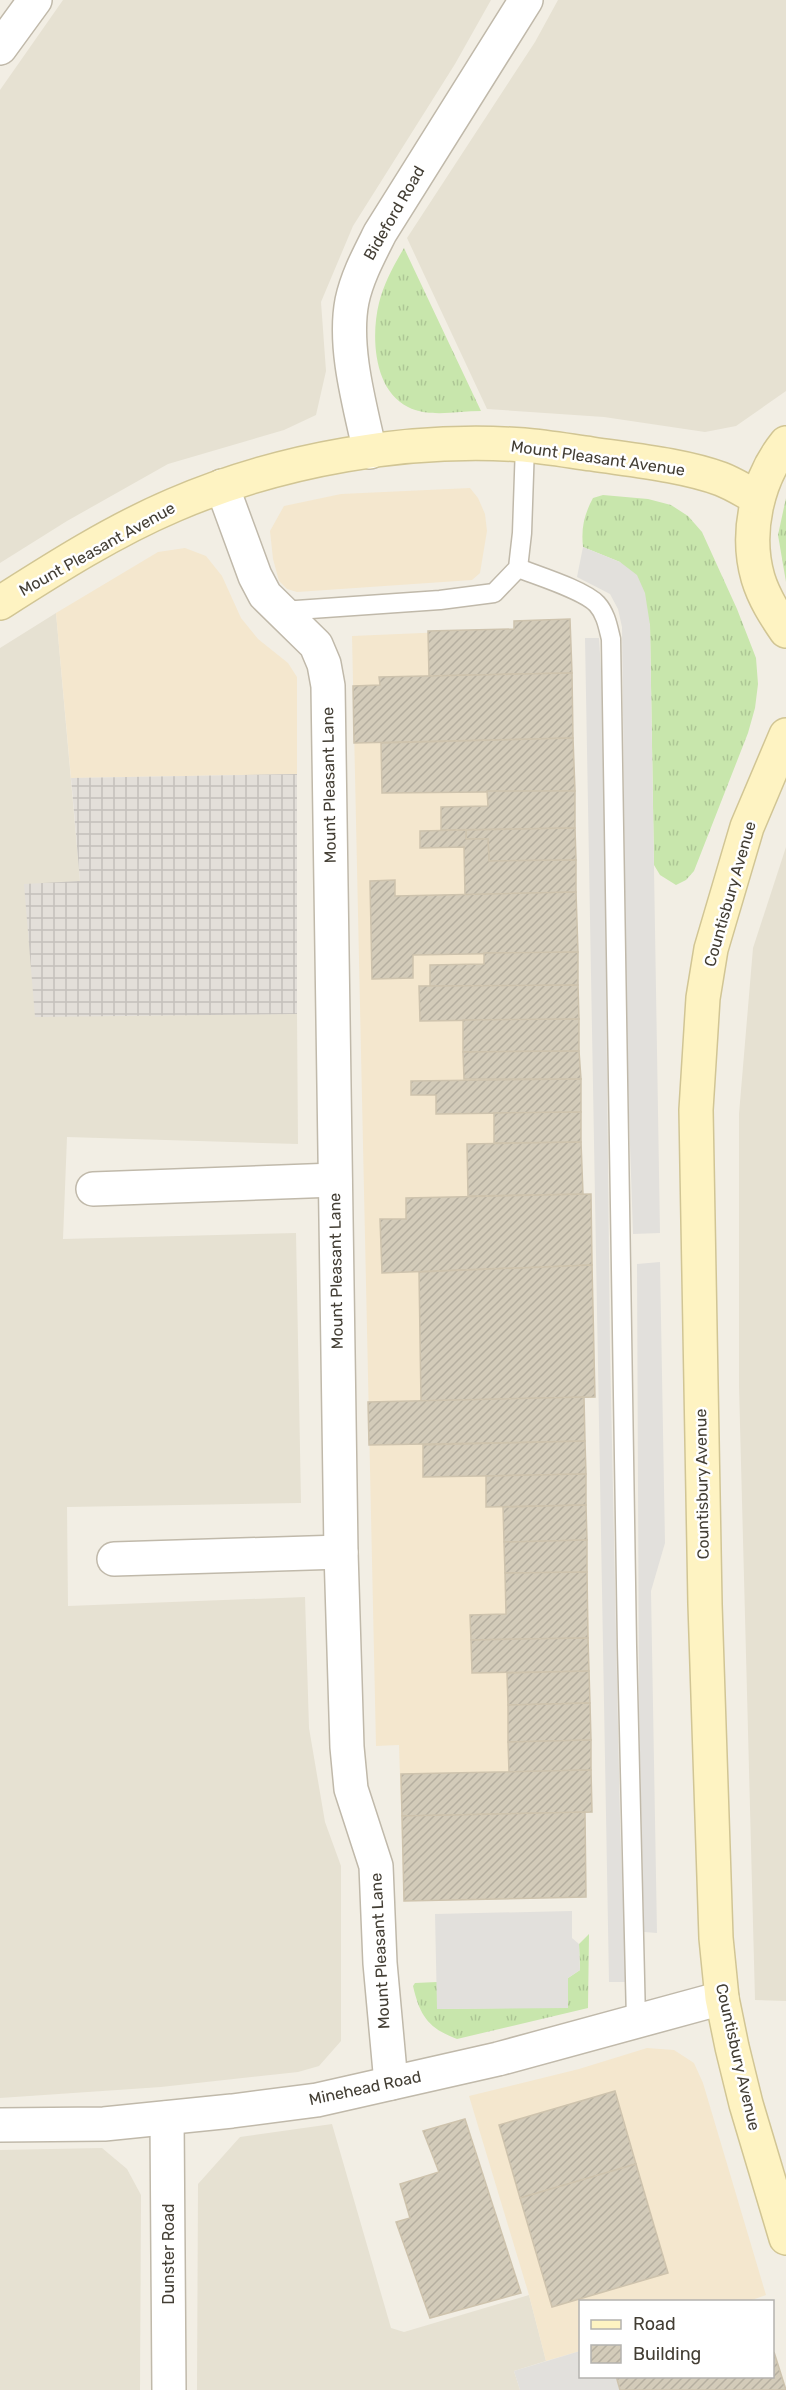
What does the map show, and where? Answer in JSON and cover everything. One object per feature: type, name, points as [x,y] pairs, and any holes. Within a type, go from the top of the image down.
[{"type":"street","points":[[0,48],[35,0]]},
{"type":"street","name":"Bideford Road","points":[[370,452],[357,389],[350,332],[352,302],[361,270],[390,217],[526,0]]},
{"type":"street","points":[[786,443],[777,454],[765,477],[758,498],[753,543],[758,578],[771,610],[786,632]]},
{"type":"street","name":"Mount Pleasant Avenue","points":[[0,603],[41,577],[173,505],[222,486],[312,462],[370,452],[432,446],[525,446],[613,457],[698,472],[723,480],[758,498]]},
{"type":"street","name":"Mount Pleasant Lane","points":[[222,486],[255,576],[265,595],[316,645],[324,664],[328,686],[341,1552],[347,1747],[351,1789],[376,1866],[379,1956],[390,2083]]},
{"type":"street","name":"Countisbury Avenue","points":[[786,735],[747,827],[711,949],[703,998],[696,1110],[707,1711],[716,1938],[722,1998],[746,2104],[786,2235]]},
{"type":"street","points":[[93,1189],[335,1180]]},
{"type":"street","points":[[114,1559],[341,1552]]},
{"type":"street","name":"Minehead Road","points":[[0,2125],[104,2124],[317,2100],[498,2059],[722,1998]]},
{"type":"street","name":"Dunster Road","points":[[167,2118],[169,2390]]},
{"type":"lane","points":[[282,611],[441,600],[494,593],[518,568],[522,534],[525,446]]},
{"type":"lane","points":[[518,568],[582,594],[596,603],[606,618],[612,639],[627,1646],[636,2020]]},
{"type":"shaded area","points":[[63,0],[491,0],[455,64],[353,226],[321,302],[326,371],[316,415],[284,430],[168,464],[67,521],[0,563],[0,90]]},
{"type":"shaded area","points":[[558,0],[786,0],[786,391],[736,426],[705,432],[604,417],[487,409],[407,238],[535,42]]},
{"type":"shaded area","points":[[470,488],[478,498],[485,514],[487,531],[480,573],[472,580],[297,592],[287,589],[279,581],[273,559],[270,531],[284,506],[341,494]]},
{"type":"shaded area","points":[[583,547],[620,562],[637,575],[645,593],[650,625],[660,1233],[633,1234],[627,1056],[622,627],[618,609],[610,594],[577,577]]},
{"type":"shaded area","points":[[185,548],[206,556],[222,576],[241,618],[258,639],[288,663],[297,677],[297,774],[71,778],[56,613],[158,552]]},
{"type":"shaded area","points":[[56,613],[80,881],[35,1016],[297,1014],[298,1144],[67,1137],[63,1239],[296,1233],[301,1503],[67,1507],[68,1606],[305,1597],[309,1728],[325,1822],[341,1866],[341,2041],[319,2066],[298,2072],[161,2087],[0,2098],[0,648]]},
{"type":"shaded area","points":[[570,619],[581,1142],[583,1194],[591,1194],[595,1397],[584,1398],[592,1812],[585,1813],[586,1897],[404,1901],[399,1745],[376,1746],[352,636],[514,629],[514,621]]},
{"type":"shaded area","points":[[585,638],[599,638],[603,701],[610,1348],[620,1821],[626,1982],[609,1982]]},
{"type":"shaded area","points":[[297,774],[297,1014],[35,1017],[24,884],[80,881],[71,778]]},
{"type":"shaded area","points":[[786,847],[786,2001],[755,2000],[739,1386],[739,1114],[753,948]]},
{"type":"shaded area","points":[[660,1262],[665,1543],[651,1591],[657,1933],[644,1932],[639,1709],[637,1264]]},
{"type":"shaded area","points":[[572,1911],[572,1938],[579,1944],[580,1970],[568,1978],[568,2008],[437,2009],[435,1914]]},
{"type":"shaded area","points":[[647,2048],[674,2050],[694,2063],[703,2083],[766,2295],[752,2300],[579,2300],[579,2351],[546,2361],[529,2295],[469,2096],[579,2069]]},
{"type":"shaded area","points":[[332,2124],[391,2328],[404,2332],[529,2295],[546,2361],[514,2371],[520,2390],[197,2390],[198,2184],[240,2137]]},
{"type":"shaded area","points":[[102,2148],[127,2169],[141,2195],[140,2390],[0,2390],[0,2150]]},
{"type":"shaded area","points":[[579,2351],[579,2378],[616,2378],[620,2390],[520,2390],[514,2371]]},
{"type":"green space","points":[[404,248],[481,411],[434,413],[416,410],[396,399],[381,375],[375,345],[379,303]]},
{"type":"green space","points":[[603,495],[648,499],[671,505],[688,516],[702,532],[737,609],[756,658],[758,684],[755,708],[748,733],[694,871],[686,880],[676,885],[660,875],[654,865],[650,625],[620,562],[583,547],[582,534],[587,510],[593,498]]},
{"type":"green space","points":[[786,498],[786,582],[778,535]]},
{"type":"green space","points":[[589,1934],[588,2008],[457,2039],[432,2025],[422,2013],[413,1986],[415,1983],[437,1982],[438,2009],[568,2007],[568,1978],[580,1970],[579,1944]]},
{"type":"building","points":[[570,619],[572,673],[429,676],[428,631],[514,629],[514,621]]},
{"type":"building","points":[[572,673],[573,738],[354,743],[353,686],[380,685],[379,677]]},
{"type":"building","points":[[573,738],[575,791],[382,793],[381,743]]},
{"type":"building","points":[[487,791],[575,791],[575,828],[441,830],[441,807],[488,806]]},
{"type":"building","points":[[575,828],[576,860],[489,861],[488,839],[466,839],[466,830]]},
{"type":"building","points":[[466,830],[466,839],[488,839],[489,861],[576,860],[576,892],[465,895],[464,847],[420,848],[420,831]]},
{"type":"building","points":[[395,880],[395,896],[576,892],[578,952],[413,955],[413,978],[372,979],[370,881]]},
{"type":"building","points":[[578,952],[578,985],[430,987],[430,965],[484,964],[484,953]]},
{"type":"building","points":[[578,985],[579,1019],[420,1021],[419,986]]},
{"type":"building","points":[[579,1019],[579,1051],[463,1052],[463,1020]]},
{"type":"building","points":[[579,1051],[581,1079],[464,1079],[463,1052]]},
{"type":"building","points":[[581,1079],[581,1112],[436,1114],[436,1095],[411,1095],[411,1081]]},
{"type":"building","points":[[581,1112],[581,1142],[494,1143],[494,1113]]},
{"type":"building","points":[[581,1142],[583,1194],[468,1196],[467,1144]]},
{"type":"building","points":[[591,1194],[592,1265],[382,1273],[380,1219],[406,1219],[406,1198]]},
{"type":"building","points":[[592,1265],[595,1397],[421,1401],[419,1272]]},
{"type":"building","points":[[584,1397],[585,1441],[369,1445],[368,1402]]},
{"type":"building","points":[[585,1441],[586,1474],[423,1477],[423,1445]]},
{"type":"building","points":[[586,1474],[586,1505],[486,1507],[486,1476]]},
{"type":"building","points":[[586,1505],[587,1540],[504,1542],[503,1507]]},
{"type":"building","points":[[587,1540],[587,1572],[505,1573],[504,1542]]},
{"type":"building","points":[[587,1572],[588,1638],[471,1640],[470,1615],[506,1614],[505,1573]]},
{"type":"building","points":[[588,1638],[589,1671],[472,1673],[471,1640]]},
{"type":"building","points":[[589,1671],[590,1703],[508,1705],[507,1673]]},
{"type":"building","points":[[590,1703],[591,1740],[508,1742],[508,1705]]},
{"type":"building","points":[[591,1740],[591,1770],[509,1772],[508,1742]]},
{"type":"building","points":[[591,1770],[592,1812],[402,1816],[401,1774]]},
{"type":"building","points":[[585,1812],[586,1897],[404,1901],[402,1816]]},
{"type":"building","points":[[615,2091],[636,2164],[520,2198],[499,2125]]},
{"type":"building","points":[[465,2119],[521,2293],[430,2318],[396,2222],[410,2218],[400,2184],[439,2172],[423,2131]]},
{"type":"building","points":[[636,2164],[668,2273],[552,2307],[520,2198]]},
{"type":"building","points":[[774,2352],[786,2390],[620,2390],[617,2378],[774,2378]]}]
